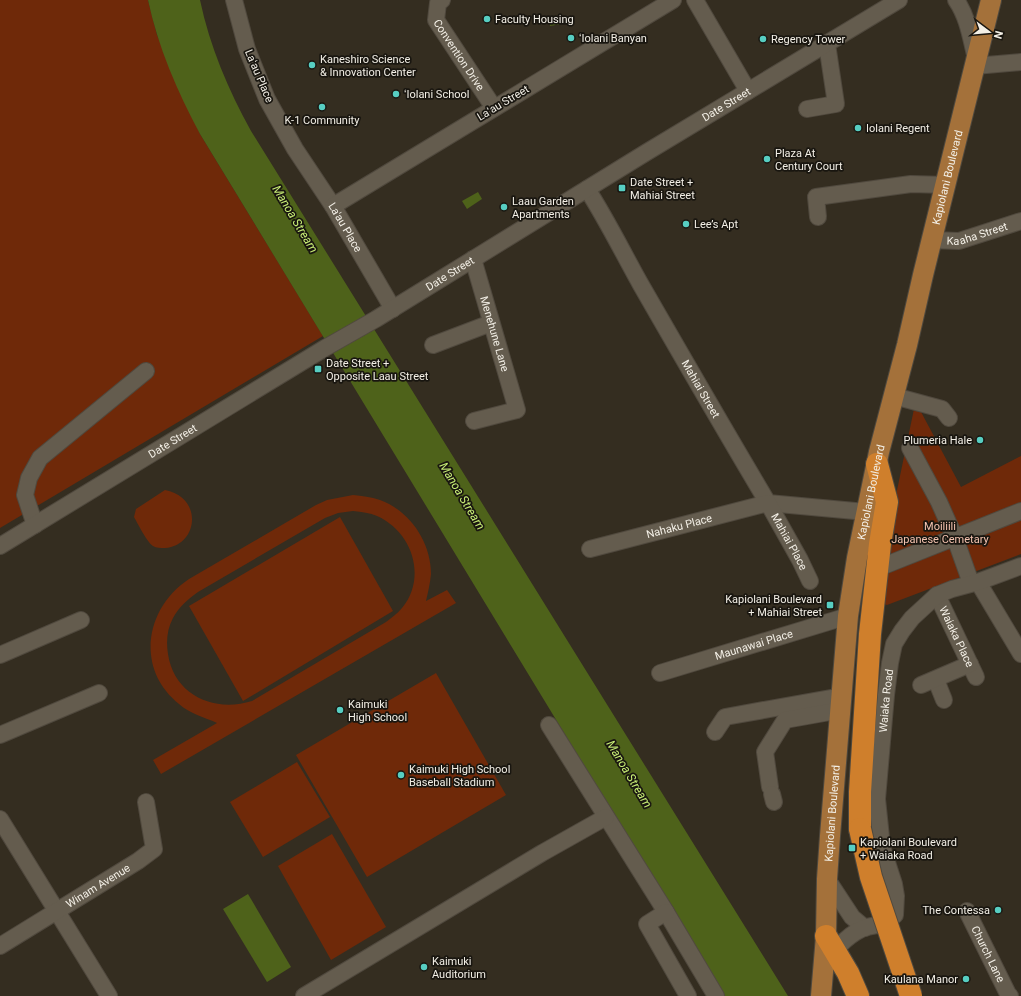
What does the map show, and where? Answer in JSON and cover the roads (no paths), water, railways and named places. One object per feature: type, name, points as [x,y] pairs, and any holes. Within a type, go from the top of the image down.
[{"type":"highway","points":[[877,464],[887,502],[879,552],[870,634],[860,792],[860,829],[871,877],[911,996]]},
{"type":"highway","points":[[831,944],[848,973],[858,996]]},
{"type":"main road","name":"Kapiolani Boulevard","points":[[822,993],[831,944],[827,879],[848,616],[857,558],[877,464],[989,9]]},
{"type":"street","name":"Laʻau Place","points":[[234,0],[247,49],[267,99],[295,148]]},
{"type":"street","name":"Convention Drive","points":[[442,0],[438,3],[436,20],[494,108]]},
{"type":"street","name":"Laʻau Street","points":[[333,206],[673,0]]},
{"type":"street","points":[[695,0],[748,91]]},
{"type":"street","name":"Date Street","points":[[0,546],[900,0]]},
{"type":"street","points":[[956,0],[962,8],[976,63],[1021,62]]},
{"type":"street","points":[[989,9],[998,0]]},
{"type":"street","points":[[807,110],[836,104],[827,44]]},
{"type":"street","name":"La'au Place","points":[[295,148],[333,206],[393,308]]},
{"type":"street","points":[[818,217],[816,197],[911,184],[946,185]]},
{"type":"street","name":"Mahiai Street","points":[[587,189],[604,216],[626,259],[719,421],[768,503]]},
{"type":"street","name":"Kaaha Street","points":[[932,240],[959,241],[1021,221]]},
{"type":"street","name":"Menehune Lane","points":[[473,259],[517,410],[474,421]]},
{"type":"street","points":[[433,345],[491,323]]},
{"type":"street","points":[[35,525],[25,495],[29,478],[40,458],[146,371]]},
{"type":"street","points":[[894,396],[942,409],[949,418]]},
{"type":"street","points":[[910,448],[939,502],[974,582],[1021,654]]},
{"type":"street","points":[[768,503],[866,512]]},
{"type":"street","name":"Nahaku Place","points":[[590,549],[768,503]]},
{"type":"street","name":"Mahiai Place","points":[[768,503],[810,581]]},
{"type":"street","points":[[886,565],[1021,511]]},
{"type":"street","name":"Waiaka Road","points":[[831,944],[865,928],[878,926],[888,922],[895,915],[896,906],[894,884],[882,847],[877,799],[890,663],[894,644],[912,618],[937,595],[1021,566]]},
{"type":"street","name":"Waiaka Place","points":[[936,680],[973,671],[937,595]]},
{"type":"street","name":"Maunawai Place","points":[[660,674],[848,616]]},
{"type":"street","points":[[0,655],[81,620]]},
{"type":"street","points":[[921,685],[936,680],[944,700]]},
{"type":"street","points":[[0,735],[99,693]]},
{"type":"street","points":[[715,732],[725,717],[841,703]]},
{"type":"street","points":[[772,794],[765,752],[785,720],[841,703]]},
{"type":"street","points":[[549,725],[666,912],[716,996]]},
{"type":"street","name":"Winam Avenue","points":[[0,946],[138,861],[153,842],[146,802]]},
{"type":"street","points":[[304,996],[542,853],[606,817]]},
{"type":"street","points":[[0,819],[109,996]]},
{"type":"street","points":[[827,879],[852,917],[865,928]]},
{"type":"street","name":"Church Lane","points":[[967,911],[1010,996]]},
{"type":"street","points":[[666,912],[647,924],[688,996]]},
{"type":"water","name":"Manoa Stream","points":[[148,0],[200,0],[214,51],[251,131],[788,996],[724,996],[200,134],[169,68],[157,35]]},
{"type":"water","points":[[560,18],[563,20],[561,24],[550,26],[549,20]]},
{"type":"water","points":[[478,192],[482,199],[467,209],[462,201]]},
{"type":"water","points":[[248,894],[291,967],[267,982],[223,909]]},
{"type":"place","name":"Faculty Housing","points":[[487,19]]},
{"type":"place","name":"ʻIolani Banyan","points":[[571,38]]},
{"type":"place","name":"Regency Tower","points":[[763,39]]},
{"type":"place","name":"Kaneshiro Science & Innovation Center","points":[[312,65]]},
{"type":"place","name":"ʻIolani School","points":[[396,94]]},
{"type":"place","name":"K-1 Community","points":[[322,107]]},
{"type":"place","name":"Iolani Regent","points":[[858,128]]},
{"type":"place","name":"Plaza At Century Court","points":[[767,159]]},
{"type":"place","name":"Date Street + Mahiai Street","points":[[622,188]]},
{"type":"place","name":"Laau Garden Apartments","points":[[504,207]]},
{"type":"place","name":"Lee’s Apt","points":[[686,224]]},
{"type":"place","name":"Date Street + Opposite Laau Street","points":[[318,369]]},
{"type":"place","name":"Plumeria Hale","points":[[980,440]]},
{"type":"place","name":"Kapiolani Boulevard + Mahiai Street","points":[[830,605]]},
{"type":"place","name":"Kaimuki High School","points":[[340,710]]},
{"type":"place","name":"Kaimuki High School Baseball Stadium","points":[[401,775]]},
{"type":"place","name":"Kapiolani Boulevard + Waiaka Road","points":[[852,848]]},
{"type":"place","name":"The Contessa","points":[[998,910]]},
{"type":"place","name":"Kaimuki Auditorium","points":[[424,967]]},
{"type":"place","name":"Kaulana Manor","points":[[966,979]]},
{"type":"park label","name":"Moiliili Japanese Cemetary","points":[[940,532]]}]
